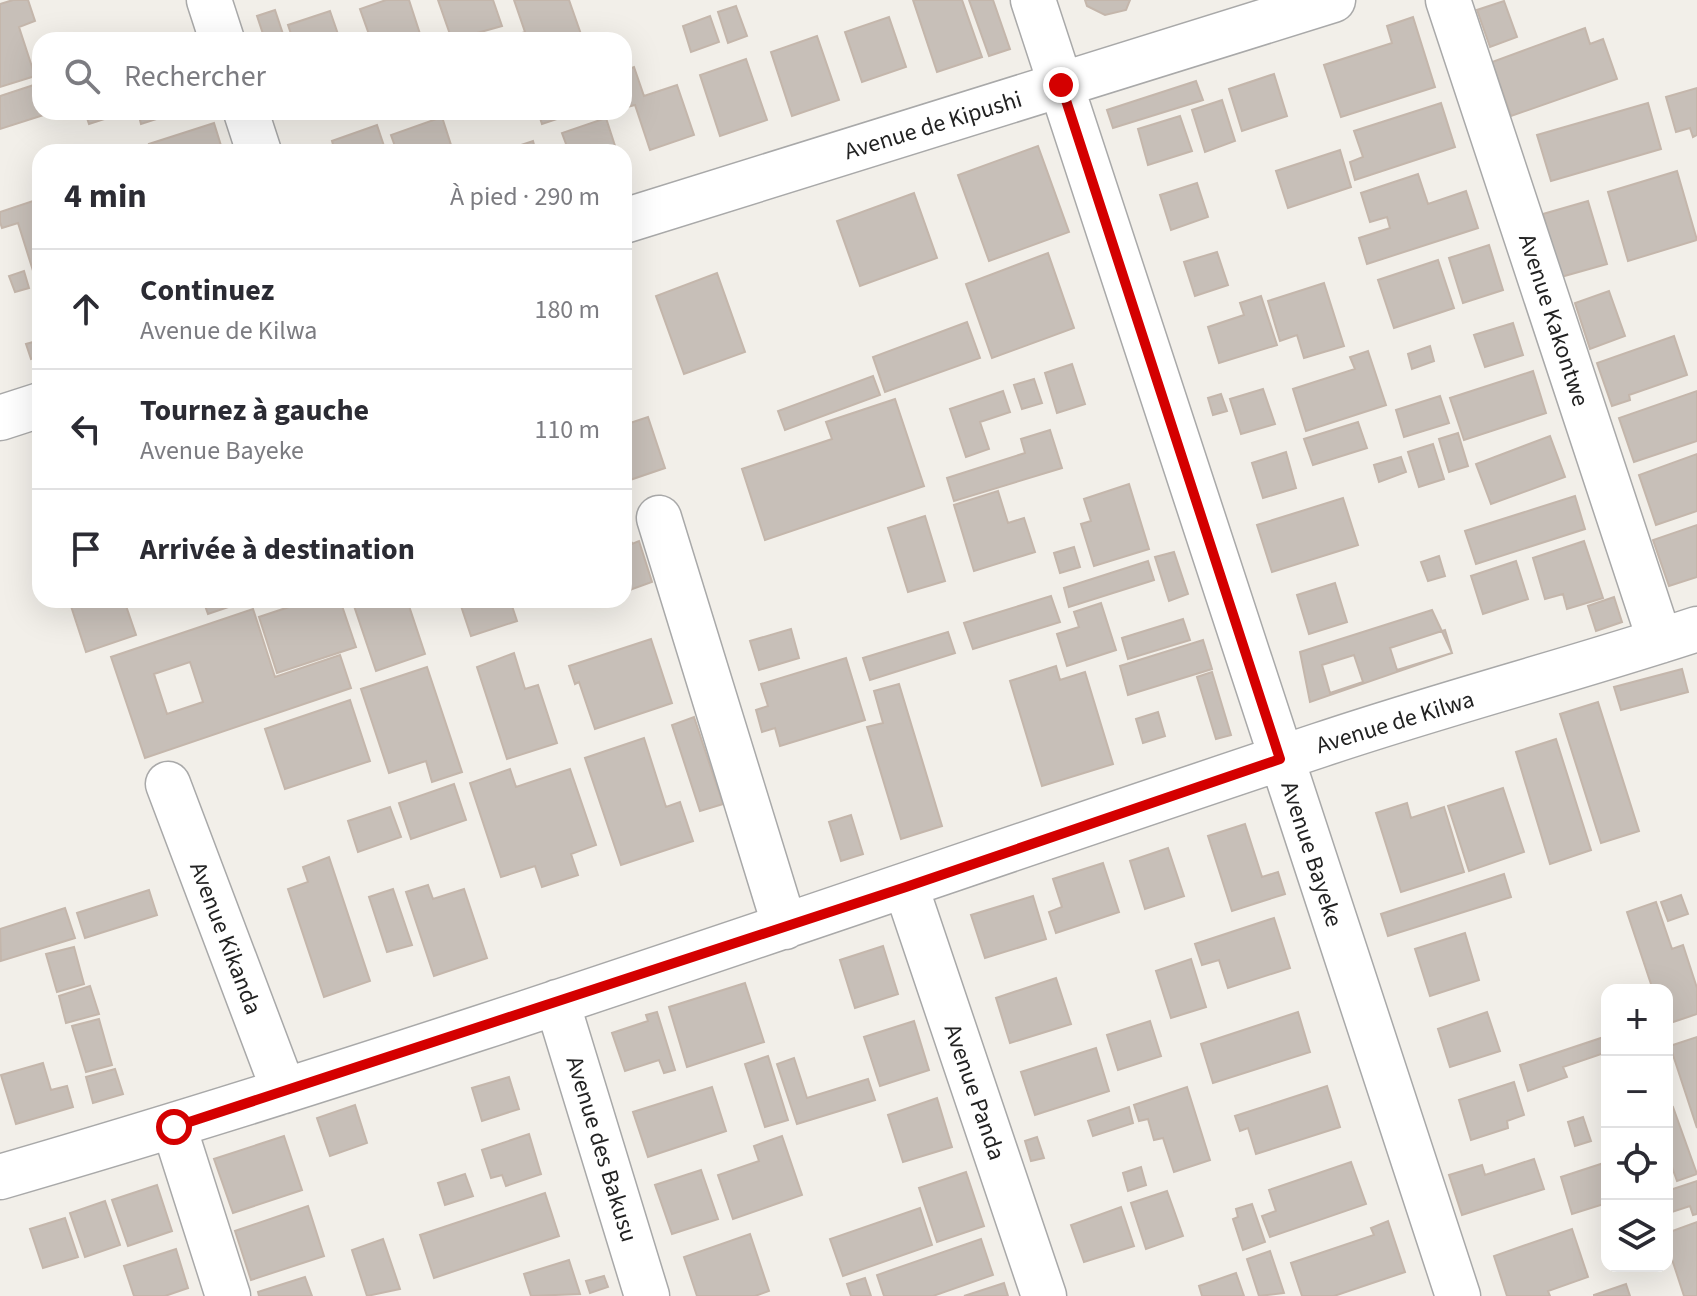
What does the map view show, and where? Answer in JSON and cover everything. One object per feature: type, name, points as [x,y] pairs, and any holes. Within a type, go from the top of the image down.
[{"type":"street","points":[[209,0],[219,32]]},
{"type":"street","name":"Avenue Bayeke","points":[[1033,0],[1458,1296]]},
{"type":"street","name":"Avenue de Kipushi","points":[[632,219],[1333,0]]},
{"type":"street","name":"Avenue Kakontwe","points":[[1448,0],[1678,635]]},
{"type":"street","points":[[249,120],[256,144]]},
{"type":"street","points":[[0,418],[32,408]]},
{"type":"street","points":[[659,518],[785,927]]},
{"type":"street","name":"Avenue de Kilwa","points":[[0,1177],[174,1127],[906,887],[1280,759],[1678,635]]},
{"type":"street","name":"Avenue Kikanda","points":[[168,784],[284,1091]]},
{"type":"street","name":"Avenue Panda","points":[[906,887],[1044,1296]]},
{"type":"street","name":"Avenue des Bakusu","points":[[557,1002],[647,1296]]},
{"type":"street","points":[[174,1127],[228,1296]]},
{"type":"building","points":[[28,0],[35,21],[19,27],[32,67],[32,77],[0,87],[0,4]]},
{"type":"building","points":[[386,0],[409,0],[419,32],[368,32],[360,9]]},
{"type":"building","points":[[438,0],[493,0],[502,26],[481,32],[449,32]]},
{"type":"building","points":[[514,0],[569,0],[580,32],[525,32]]},
{"type":"building","points":[[913,0],[962,0],[982,57],[937,72]]},
{"type":"building","points":[[969,0],[993,0],[1010,49],[989,56]]},
{"type":"building","points":[[1085,0],[1130,0],[1126,10],[1105,15],[1087,6]]},
{"type":"building","points":[[1504,1],[1517,37],[1490,47],[1477,10]]},
{"type":"building","points":[[736,6],[747,36],[728,43],[718,12]]},
{"type":"building","points":[[275,10],[282,32],[262,32],[257,16]]},
{"type":"building","points":[[330,11],[337,32],[290,32],[288,25]]},
{"type":"building","points":[[710,16],[719,42],[691,52],[683,26]]},
{"type":"building","points":[[889,17],[906,67],[862,82],[845,32]]},
{"type":"building","points":[[1413,17],[1435,87],[1341,117],[1324,65],[1392,43],[1387,26]]},
{"type":"building","points":[[1585,28],[1590,44],[1603,39],[1617,79],[1511,116],[1492,62]]},
{"type":"building","points":[[817,36],[839,100],[792,116],[771,52]]},
{"type":"building","points":[[746,59],[767,120],[720,136],[700,75]]},
{"type":"building","points":[[632,68],[644,96],[677,85],[694,135],[650,150],[635,105],[632,106]]},
{"type":"building","points":[[1274,74],[1287,116],[1242,131],[1229,89]]},
{"type":"building","points":[[1196,81],[1203,100],[1113,128],[1107,110]]},
{"type":"building","points":[[32,86],[32,119],[0,129],[0,96]]},
{"type":"building","points":[[1697,88],[1697,135],[1693,137],[1690,128],[1676,132],[1666,97]]},
{"type":"building","points":[[1222,100],[1235,141],[1205,152],[1192,110]]},
{"type":"building","points":[[1441,103],[1455,147],[1355,180],[1350,162],[1363,157],[1354,131]]},
{"type":"building","points":[[1648,103],[1661,149],[1551,181],[1537,135]]},
{"type":"building","points":[[1180,116],[1192,151],[1148,165],[1138,129]]},
{"type":"building","points":[[434,120],[443,120],[451,144],[394,144],[391,135]]},
{"type":"building","points":[[607,120],[614,144],[566,144],[562,133]]},
{"type":"building","points":[[214,123],[221,144],[149,144]]},
{"type":"building","points":[[377,125],[383,144],[333,144],[332,141]]},
{"type":"building","points":[[1038,146],[1069,232],[989,261],[958,175]]},
{"type":"building","points":[[1340,150],[1351,187],[1288,208],[1276,171]]},
{"type":"building","points":[[1677,171],[1697,240],[1628,261],[1608,192]]},
{"type":"building","points":[[1418,174],[1428,204],[1466,191],[1478,228],[1367,264],[1359,238],[1390,228],[1387,217],[1370,222],[1361,193]]},
{"type":"building","points":[[1197,183],[1208,217],[1171,230],[1160,195]]},
{"type":"building","points":[[914,193],[937,258],[860,286],[837,221]]},
{"type":"building","points":[[32,201],[32,268],[18,223],[2,228],[0,212]]},
{"type":"building","points":[[1588,201],[1607,264],[1561,277],[1543,214]]},
{"type":"building","points":[[1489,245],[1503,290],[1463,303],[1449,258]]},
{"type":"building","points":[[1217,252],[1228,285],[1195,296],[1184,262]]},
{"type":"building","points":[[1048,253],[1074,328],[992,358],[966,284]]},
{"type":"building","points":[[1438,260],[1454,308],[1394,328],[1378,280]]},
{"type":"building","points":[[24,271],[29,288],[15,292],[9,276]]},
{"type":"building","points":[[717,273],[745,352],[684,374],[656,296]]},
{"type":"building","points":[[1324,283],[1344,346],[1304,358],[1297,335],[1280,341],[1268,301]]},
{"type":"building","points":[[1609,291],[1625,336],[1590,349],[1575,303]]},
{"type":"building","points":[[1261,296],[1277,345],[1219,363],[1208,327],[1244,315],[1240,303]]},
{"type":"building","points":[[967,322],[980,358],[885,392],[873,357]]},
{"type":"building","points":[[1513,323],[1523,355],[1485,367],[1474,335]]},
{"type":"building","points":[[1674,336],[1687,375],[1629,395],[1630,400],[1612,406],[1597,363]]},
{"type":"building","points":[[32,342],[32,359],[31,359],[26,344]]},
{"type":"building","points":[[1430,346],[1434,361],[1412,369],[1408,354]]},
{"type":"building","points":[[1368,351],[1386,405],[1306,431],[1293,389],[1355,369],[1350,357]]},
{"type":"building","points":[[1072,364],[1085,404],[1057,413],[1045,373]]},
{"type":"building","points":[[1533,371],[1546,413],[1464,440],[1450,398]]},
{"type":"building","points":[[873,376],[880,395],[785,430],[778,411]]},
{"type":"building","points":[[1034,379],[1042,403],[1022,409],[1014,385]]},
{"type":"building","points":[[1263,389],[1275,424],[1241,434],[1230,399]]},
{"type":"building","points":[[1003,391],[1010,412],[980,422],[989,449],[966,457],[950,409]]},
{"type":"building","points":[[1697,391],[1697,441],[1634,462],[1619,418]]},
{"type":"building","points":[[1221,394],[1227,411],[1213,415],[1208,398]]},
{"type":"building","points":[[1440,396],[1449,423],[1404,437],[1396,410]]},
{"type":"building","points":[[895,399],[924,486],[765,540],[742,469],[832,439],[826,422]]},
{"type":"building","points":[[648,417],[665,468],[632,479],[632,422]]},
{"type":"building","points":[[1358,422],[1367,448],[1313,465],[1304,439]]},
{"type":"building","points":[[1050,430],[1062,468],[954,501],[947,478],[1025,453],[1021,439]]},
{"type":"building","points":[[1458,433],[1468,466],[1449,472],[1439,439]]},
{"type":"building","points":[[1550,436],[1565,477],[1491,504],[1476,464]]},
{"type":"building","points":[[1433,444],[1444,479],[1419,487],[1408,452]]},
{"type":"building","points":[[1286,452],[1296,488],[1263,498],[1252,463]]},
{"type":"building","points":[[1697,454],[1697,511],[1656,525],[1639,475]]},
{"type":"building","points":[[1401,457],[1406,472],[1379,482],[1374,465]]},
{"type":"building","points":[[1129,484],[1149,549],[1094,566],[1081,524],[1091,521],[1084,499]]},
{"type":"building","points":[[998,491],[1008,523],[1024,518],[1035,552],[974,571],[954,505]]},
{"type":"building","points":[[1575,496],[1585,529],[1476,564],[1465,531]]},
{"type":"building","points":[[1343,498],[1358,545],[1272,572],[1257,525]]},
{"type":"building","points":[[925,516],[945,581],[908,592],[888,528]]},
{"type":"building","points":[[1697,525],[1697,577],[1669,586],[1653,540]]},
{"type":"building","points":[[639,541],[652,582],[632,589],[632,544]]},
{"type":"building","points":[[1584,541],[1603,598],[1567,609],[1563,594],[1545,599],[1533,558]]},
{"type":"building","points":[[1074,547],[1080,567],[1060,573],[1054,553]]},
{"type":"building","points":[[1174,552],[1188,594],[1169,601],[1155,557]]},
{"type":"building","points":[[1439,556],[1445,576],[1428,581],[1421,562]]},
{"type":"building","points":[[1148,561],[1154,580],[1069,607],[1064,588]]},
{"type":"building","points":[[1516,561],[1528,599],[1483,614],[1471,576]]},
{"type":"building","points":[[1335,583],[1347,622],[1309,634],[1297,595]]},
{"type":"building","points":[[1051,596],[1060,622],[973,649],[964,623]]},
{"type":"building","points":[[1614,597],[1622,622],[1596,631],[1588,606]]},
{"type":"building","points":[[1101,603],[1116,650],[1067,666],[1057,634],[1079,627],[1074,612]]},
{"type":"building","points":[[72,608],[127,608],[136,635],[86,652]]},
{"type":"building","points":[[206,608],[226,608],[208,614]]},
{"type":"building","points":[[286,608],[343,608],[356,647],[277,673],[259,617]]},
{"type":"building","points":[[355,608],[410,608],[425,654],[376,671]]},
{"type":"building","points":[[462,608],[513,608],[517,621],[471,636]]},
{"type":"building","points":[[253,609],[275,677],[340,655],[351,688],[145,758],[111,657]],"holes":[[[190,662],[203,702],[167,714],[154,674]]]},
{"type":"building","points":[[1432,610],[1452,653],[1310,702],[1300,652]]},
{"type":"building","points":[[1183,619],[1190,640],[1128,659],[1122,638]]},
{"type":"building","points":[[791,629],[799,658],[759,670],[750,641]]},
{"type":"building","points":[[1445,630],[1452,653],[1397,670],[1390,648]]},
{"type":"building","points":[[948,632],[955,653],[870,680],[863,658]]},
{"type":"building","points":[[651,639],[672,703],[595,729],[579,682],[575,684],[569,666]]},
{"type":"building","points":[[1203,640],[1212,669],[1128,695],[1120,666]]},
{"type":"building","points":[[514,653],[525,689],[538,685],[557,743],[507,759],[477,667]]},
{"type":"building","points":[[1354,655],[1363,682],[1330,693],[1322,665]]},
{"type":"building","points":[[846,658],[865,720],[780,746],[775,728],[762,732],[756,710],[768,706],[761,684]]},
{"type":"building","points":[[1056,666],[1060,680],[1085,672],[1113,764],[1042,786],[1010,681]]},
{"type":"building","points":[[427,667],[462,772],[432,782],[426,761],[389,773],[361,689]]},
{"type":"building","points":[[1682,669],[1688,692],[1621,710],[1614,687]]},
{"type":"building","points":[[1212,672],[1231,735],[1216,739],[1197,677]]},
{"type":"building","points":[[899,684],[942,826],[901,839],[867,727],[883,723],[874,691]]},
{"type":"building","points":[[350,700],[370,761],[285,789],[265,729]]},
{"type":"building","points":[[1598,702],[1639,831],[1601,843],[1560,714]]},
{"type":"building","points":[[1158,712],[1165,736],[1143,743],[1136,719]]},
{"type":"building","points":[[694,717],[723,804],[700,811],[672,725]]},
{"type":"building","points":[[644,738],[666,807],[680,802],[693,841],[621,865],[585,758]]},
{"type":"building","points":[[1556,739],[1591,850],[1550,864],[1516,752]]},
{"type":"building","points":[[510,769],[516,787],[570,769],[596,845],[571,854],[578,875],[542,887],[535,866],[501,877],[470,783]]},
{"type":"building","points":[[454,784],[466,820],[411,839],[399,803]]},
{"type":"building","points":[[1503,788],[1524,852],[1469,871],[1448,806]]},
{"type":"building","points":[[1407,803],[1411,818],[1444,807],[1464,872],[1401,892],[1376,813]]},
{"type":"building","points":[[390,807],[401,837],[358,852],[348,821]]},
{"type":"building","points":[[851,815],[863,854],[841,861],[829,822]]},
{"type":"building","points":[[1245,824],[1262,877],[1278,872],[1285,894],[1232,911],[1208,836]]},
{"type":"building","points":[[1168,848],[1184,896],[1145,909],[1130,861]]},
{"type":"building","points":[[329,857],[370,981],[324,997],[288,889],[308,882],[303,867]]},
{"type":"building","points":[[1103,863],[1119,912],[1056,933],[1049,912],[1062,907],[1053,879]]},
{"type":"building","points":[[1504,874],[1511,897],[1388,936],[1381,914]]},
{"type":"building","points":[[428,885],[433,899],[464,889],[487,958],[434,976],[406,892]]},
{"type":"building","points":[[393,889],[412,945],[387,952],[369,897]]},
{"type":"building","points":[[149,890],[157,915],[85,938],[77,913]]},
{"type":"building","points":[[1681,895],[1688,914],[1668,921],[1661,902]]},
{"type":"building","points":[[1033,896],[1046,939],[985,958],[971,915]]},
{"type":"building","points":[[1656,902],[1672,949],[1683,945],[1697,988],[1697,1014],[1673,1022],[1673,984],[1651,984],[1627,912]]},
{"type":"building","points":[[65,908],[75,938],[1,961],[0,929]]},
{"type":"building","points":[[1274,918],[1290,968],[1228,988],[1219,960],[1202,965],[1195,944]]},
{"type":"building","points":[[1465,933],[1479,980],[1430,996],[1415,949]]},
{"type":"building","points":[[883,946],[898,994],[855,1008],[840,960]]},
{"type":"building","points":[[74,947],[84,984],[57,992],[46,954]]},
{"type":"building","points":[[1191,959],[1206,1007],[1171,1018],[1156,971]]},
{"type":"building","points":[[1056,978],[1071,1024],[1010,1043],[996,998]]},
{"type":"building","points":[[745,983],[764,1042],[687,1067],[669,1007]]},
{"type":"building","points":[[90,986],[99,1014],[66,1023],[59,996]]},
{"type":"building","points":[[657,1012],[675,1070],[664,1073],[659,1060],[625,1071],[612,1033],[648,1021],[646,1015]]},
{"type":"building","points":[[1298,1012],[1310,1052],[1213,1083],[1201,1044]]},
{"type":"building","points":[[1487,1012],[1500,1051],[1450,1067],[1438,1029]]},
{"type":"building","points":[[99,1019],[112,1065],[86,1072],[72,1026]]},
{"type":"building","points":[[914,1021],[929,1070],[880,1086],[864,1037]]},
{"type":"building","points":[[1150,1021],[1161,1056],[1118,1070],[1107,1035]]},
{"type":"building","points":[[1697,1037],[1697,1128],[1673,1055],[1673,1045]]},
{"type":"building","points":[[1601,1038],[1601,1054],[1563,1067],[1567,1077],[1528,1091],[1520,1065]]},
{"type":"building","points":[[1096,1048],[1109,1091],[1035,1115],[1021,1072]]},
{"type":"building","points":[[768,1056],[788,1120],[765,1127],[745,1064]]},
{"type":"building","points":[[794,1058],[807,1098],[868,1079],[875,1100],[797,1124],[777,1064]]},
{"type":"building","points":[[43,1063],[51,1090],[67,1086],[73,1107],[16,1124],[1,1075]]},
{"type":"building","points":[[115,1069],[123,1094],[93,1103],[86,1077]]},
{"type":"building","points":[[509,1077],[519,1109],[482,1121],[472,1088]]},
{"type":"building","points":[[1514,1082],[1524,1115],[1507,1121],[1508,1128],[1471,1140],[1459,1100]]},
{"type":"building","points":[[1327,1086],[1340,1127],[1256,1154],[1248,1128],[1240,1131],[1235,1116]]},
{"type":"building","points":[[712,1087],[726,1131],[648,1157],[633,1112]]},
{"type":"building","points":[[1187,1087],[1210,1160],[1174,1172],[1163,1138],[1154,1140],[1148,1119],[1139,1121],[1134,1105]]},
{"type":"building","points":[[937,1098],[952,1147],[903,1162],[888,1115]]},
{"type":"building","points":[[355,1105],[367,1143],[330,1156],[317,1118]]},
{"type":"building","points":[[1129,1107],[1133,1123],[1093,1136],[1088,1121]]},
{"type":"building","points":[[1673,1107],[1697,1174],[1677,1181],[1673,1170]]},
{"type":"building","points":[[1583,1117],[1591,1141],[1575,1146],[1568,1122]]},
{"type":"building","points":[[529,1134],[541,1174],[506,1186],[502,1175],[491,1178],[482,1150]]},
{"type":"building","points":[[284,1136],[302,1190],[233,1213],[214,1159]]},
{"type":"building","points":[[782,1136],[802,1195],[733,1219],[718,1175],[759,1161],[754,1146]]},
{"type":"building","points":[[1037,1137],[1044,1158],[1031,1161],[1025,1141]]},
{"type":"building","points":[[1534,1159],[1544,1189],[1462,1215],[1449,1175],[1482,1165],[1485,1175]]},
{"type":"building","points":[[1351,1162],[1366,1204],[1270,1237],[1262,1216],[1276,1211],[1269,1190]]},
{"type":"building","points":[[1601,1164],[1601,1205],[1572,1214],[1561,1177]]},
{"type":"building","points":[[1141,1167],[1146,1185],[1128,1191],[1123,1173]]},
{"type":"building","points":[[701,1170],[718,1219],[672,1234],[655,1185]]},
{"type":"building","points":[[966,1172],[984,1226],[937,1242],[919,1188]]},
{"type":"building","points":[[465,1174],[473,1196],[445,1205],[438,1183]]},
{"type":"building","points":[[1697,1181],[1697,1214],[1693,1215],[1690,1206],[1673,1212],[1673,1189]]},
{"type":"building","points":[[157,1185],[172,1231],[128,1246],[112,1200]]},
{"type":"building","points":[[1167,1191],[1183,1236],[1146,1249],[1131,1203]]},
{"type":"building","points":[[545,1193],[559,1236],[434,1278],[420,1235]]},
{"type":"building","points":[[105,1201],[120,1245],[85,1257],[70,1213]]},
{"type":"building","points":[[1252,1204],[1265,1242],[1243,1250],[1233,1219],[1238,1217],[1236,1209]]},
{"type":"building","points":[[308,1206],[324,1256],[251,1280],[235,1231]]},
{"type":"building","points":[[1121,1207],[1134,1246],[1084,1262],[1071,1225]]},
{"type":"building","points":[[920,1208],[932,1245],[843,1276],[830,1239]]},
{"type":"building","points":[[65,1218],[78,1257],[43,1268],[30,1229]]},
{"type":"building","points":[[1388,1221],[1405,1272],[1334,1296],[1302,1296],[1291,1263],[1374,1235],[1371,1228]]},
{"type":"building","points":[[1697,1222],[1697,1296],[1684,1296],[1673,1262],[1673,1231]]},
{"type":"building","points":[[1572,1229],[1588,1277],[1548,1291],[1550,1296],[1507,1296],[1494,1256]]},
{"type":"building","points":[[750,1234],[769,1291],[755,1296],[697,1296],[684,1257]]},
{"type":"building","points":[[383,1239],[400,1289],[367,1296],[352,1250]]},
{"type":"building","points":[[981,1239],[993,1275],[933,1296],[884,1296],[877,1275]]},
{"type":"building","points":[[176,1249],[188,1288],[165,1296],[134,1296],[124,1266]]},
{"type":"building","points":[[1270,1251],[1284,1293],[1259,1296],[1247,1259]]},
{"type":"building","points":[[569,1260],[580,1294],[531,1296],[524,1274]]},
{"type":"building","points":[[1236,1273],[1244,1296],[1202,1296],[1199,1286]]},
{"type":"building","points":[[604,1276],[608,1287],[590,1293],[586,1281]]},
{"type":"building","points":[[305,1277],[312,1296],[259,1296],[258,1292]]},
{"type":"building","points":[[865,1278],[871,1296],[851,1296],[847,1284]]},
{"type":"building","points":[[1004,1283],[1008,1296],[964,1296]]},
{"type":"building","points":[[1626,1284],[1630,1296],[1594,1296],[1594,1295]]},
{"type":"route","points":[[174,1127],[906,887],[1280,759],[1061,85]]}]
